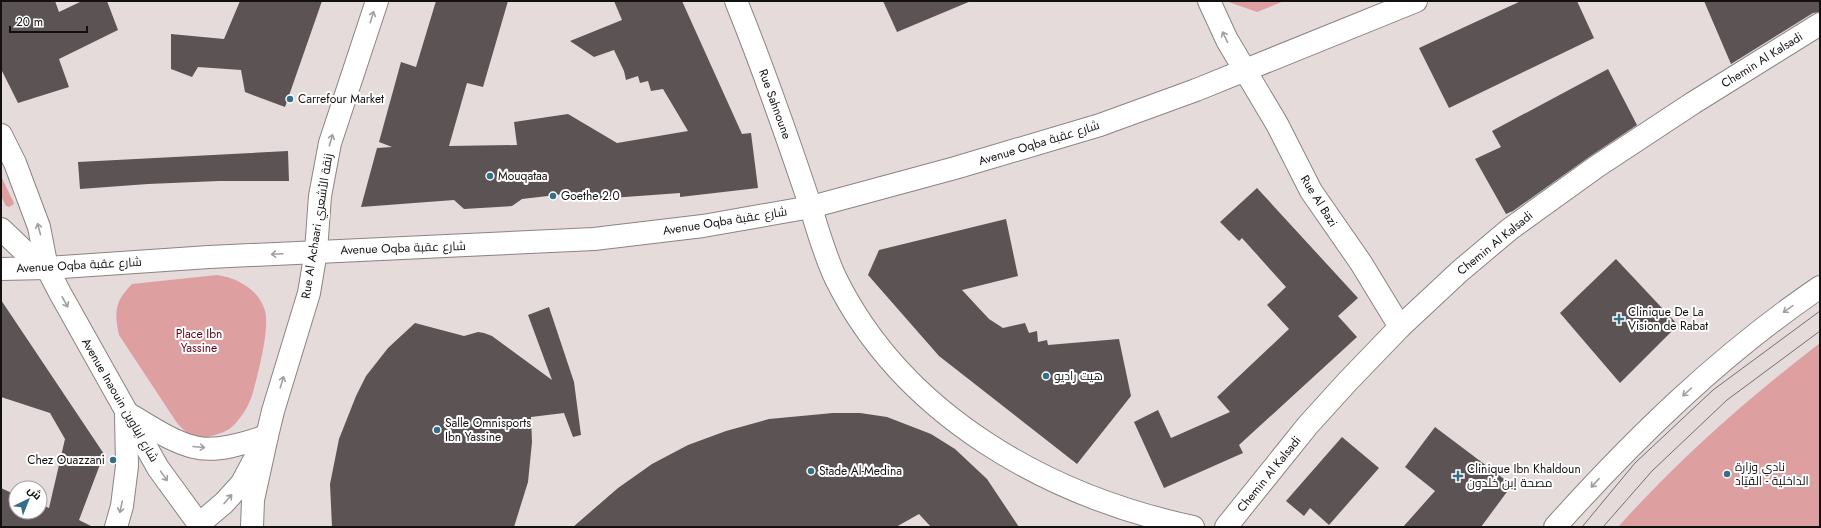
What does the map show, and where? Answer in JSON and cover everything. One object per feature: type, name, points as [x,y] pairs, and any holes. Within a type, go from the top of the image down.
[{"type":"street","name":"Rue Al Achaari زنقة الأشعري","points":[[198,526],[224,503],[242,483],[267,436],[309,293],[316,252],[320,196],[330,143],[377,1]]},
{"type":"street","name":"Rue Sahnoune","points":[[736,1],[766,77],[811,207],[823,248],[850,305],[882,351],[925,397],[976,438],[1016,462],[1086,495],[1143,515],[1193,527]]},
{"type":"street","name":"Rue Al Bazi","points":[[1209,1],[1227,40],[1244,71],[1277,124],[1311,191],[1365,269],[1400,327]]},
{"type":"street","name":"Avenue Oqba شارع عقبة","points":[[1,269],[47,268],[316,252],[594,239],[703,226],[811,207],[955,168],[1100,125],[1196,90],[1416,1]]},
{"type":"street","name":"Chemin Al Kalsadi","points":[[1226,527],[1308,425],[1400,327],[1460,271],[1510,229],[1693,102],[1820,24]]},
{"type":"street","points":[[1,135],[15,163],[39,227],[47,268]]},
{"type":"street","points":[[1,229],[23,250],[47,268]]},
{"type":"street","name":"Avenue Inaouin شارع ايناوين","points":[[47,268],[126,413],[158,468],[198,526]]},
{"type":"street","points":[[1555,527],[1629,447],[1721,361],[1770,322],[1820,287]]},
{"type":"street","points":[[116,527],[122,506],[127,466],[126,413],[174,439],[194,447],[236,445],[267,436],[253,500],[252,527]]},
{"type":"green space","points":[[1226,1],[1284,1],[1257,12]]},
{"type":"green space","points":[[1,176],[14,204],[9,207],[6,206],[1,196]]},
{"type":"green space","name":"Place Ibn Yassine","points":[[217,275],[239,282],[258,297],[265,311],[265,339],[252,397],[245,410],[229,429],[201,438],[192,436],[177,423],[119,335],[116,313],[122,296],[132,284]]},
{"type":"green space","name":"نادي وزارة الداخلية - القيّاد","points":[[1820,343],[1820,527],[1618,527],[1665,477],[1714,430]]},
{"type":"building","points":[[1,1],[55,1],[59,12],[82,1],[107,1],[118,30],[59,59],[69,87],[18,103],[1,69]]},
{"type":"building","points":[[240,1],[322,1],[285,107],[245,92],[241,70],[198,67],[192,77],[171,69],[171,34],[224,39]]},
{"type":"building","points":[[436,1],[508,1],[483,87],[467,83],[449,146],[517,145],[514,122],[568,114],[617,143],[688,131],[663,89],[651,91],[648,81],[640,83],[638,76],[626,80],[624,71],[614,50],[594,57],[570,41],[622,20],[614,1],[682,1],[742,134],[751,133],[758,188],[680,197],[680,193],[584,200],[582,192],[522,199],[512,206],[464,209],[454,200],[361,207],[377,148],[392,147],[379,142],[401,62],[416,67]]},
{"type":"building","points":[[883,1],[971,1],[897,32]]},
{"type":"building","points":[[1521,1],[1577,1],[1594,38],[1449,108],[1419,48]]},
{"type":"building","points":[[1704,1],[1820,1],[1820,12],[1813,13],[1731,64]]},
{"type":"building","points":[[1608,69],[1637,125],[1513,211],[1506,214],[1475,159],[1501,147],[1492,131]]},
{"type":"building","points":[[288,151],[289,181],[219,181],[80,189],[78,162]]},
{"type":"building","points":[[1257,188],[1358,298],[1338,316],[1357,337],[1239,445],[1243,453],[1164,488],[1134,422],[1158,410],[1171,438],[1230,412],[1217,397],[1289,329],[1267,305],[1286,287],[1242,238],[1239,241],[1220,222]]},
{"type":"building","points":[[1006,219],[1018,276],[962,290],[989,319],[1003,328],[1025,323],[1029,333],[1037,331],[1038,342],[1047,340],[1048,345],[1119,339],[1131,396],[1077,464],[939,356],[868,275],[879,250]]},
{"type":"building","name":"Clinique De La Vision de Rabat","points":[[1616,259],[1678,325],[1620,383],[1560,313]]},
{"type":"building","points":[[1,300],[104,454],[79,520],[93,527],[1,527],[1,488],[8,491],[8,520],[48,520],[48,508],[65,439],[50,413],[1,397]]},
{"type":"building","name":"Salle Omnisports Ibn Yassine","points":[[549,307],[574,382],[581,435],[573,437],[564,413],[531,417],[532,442],[528,482],[514,527],[332,527],[330,484],[339,439],[356,396],[366,376],[388,348],[415,323],[464,336],[478,332],[484,333],[492,336],[552,380],[528,315]]},
{"type":"building","name":"Stade Al-Medina","points":[[833,413],[860,413],[887,417],[931,434],[955,449],[987,479],[1019,527],[931,527],[919,514],[896,527],[573,527],[618,488],[652,464],[688,445],[726,431],[769,419]]},
{"type":"building","name":"Clinique Ibn Khaldoun مصحة إبن خلدون","points":[[1435,427],[1512,485],[1481,527],[1403,527],[1435,491],[1405,467]]},
{"type":"building","points":[[1342,437],[1379,468],[1329,525],[1310,508],[1304,516],[1286,501]]},
{"type":"tram line","points":[[1582,527],[1635,463],[1713,390],[1820,311]]},
{"type":"tram line","points":[[1603,527],[1652,471],[1727,400],[1820,331]]},
{"type":"place","name":"Carrefour Market","points":[[290,99]]},
{"type":"place","name":"Mouqataa","points":[[490,176]]},
{"type":"place","name":"Goethe 2.0","points":[[553,196]]},
{"type":"place","name":"Clinique De La Vision de Rabat","points":[[1619,319]]},
{"type":"place","name":"هيت راديو","points":[[1046,376]]},
{"type":"place","name":"Salle Omnisports Ibn Yassine","points":[[437,430]]},
{"type":"place","name":"Chez Ouazzani","points":[[113,460]]},
{"type":"place","name":"Stade Al-Medina","points":[[811,471]]},
{"type":"place","name":"نادي وزارة الداخلية - القيّاد","points":[[1727,474]]},
{"type":"place","name":"Clinique Ibn Khaldoun مصحة إبن خلدون","points":[[1458,476]]}]
